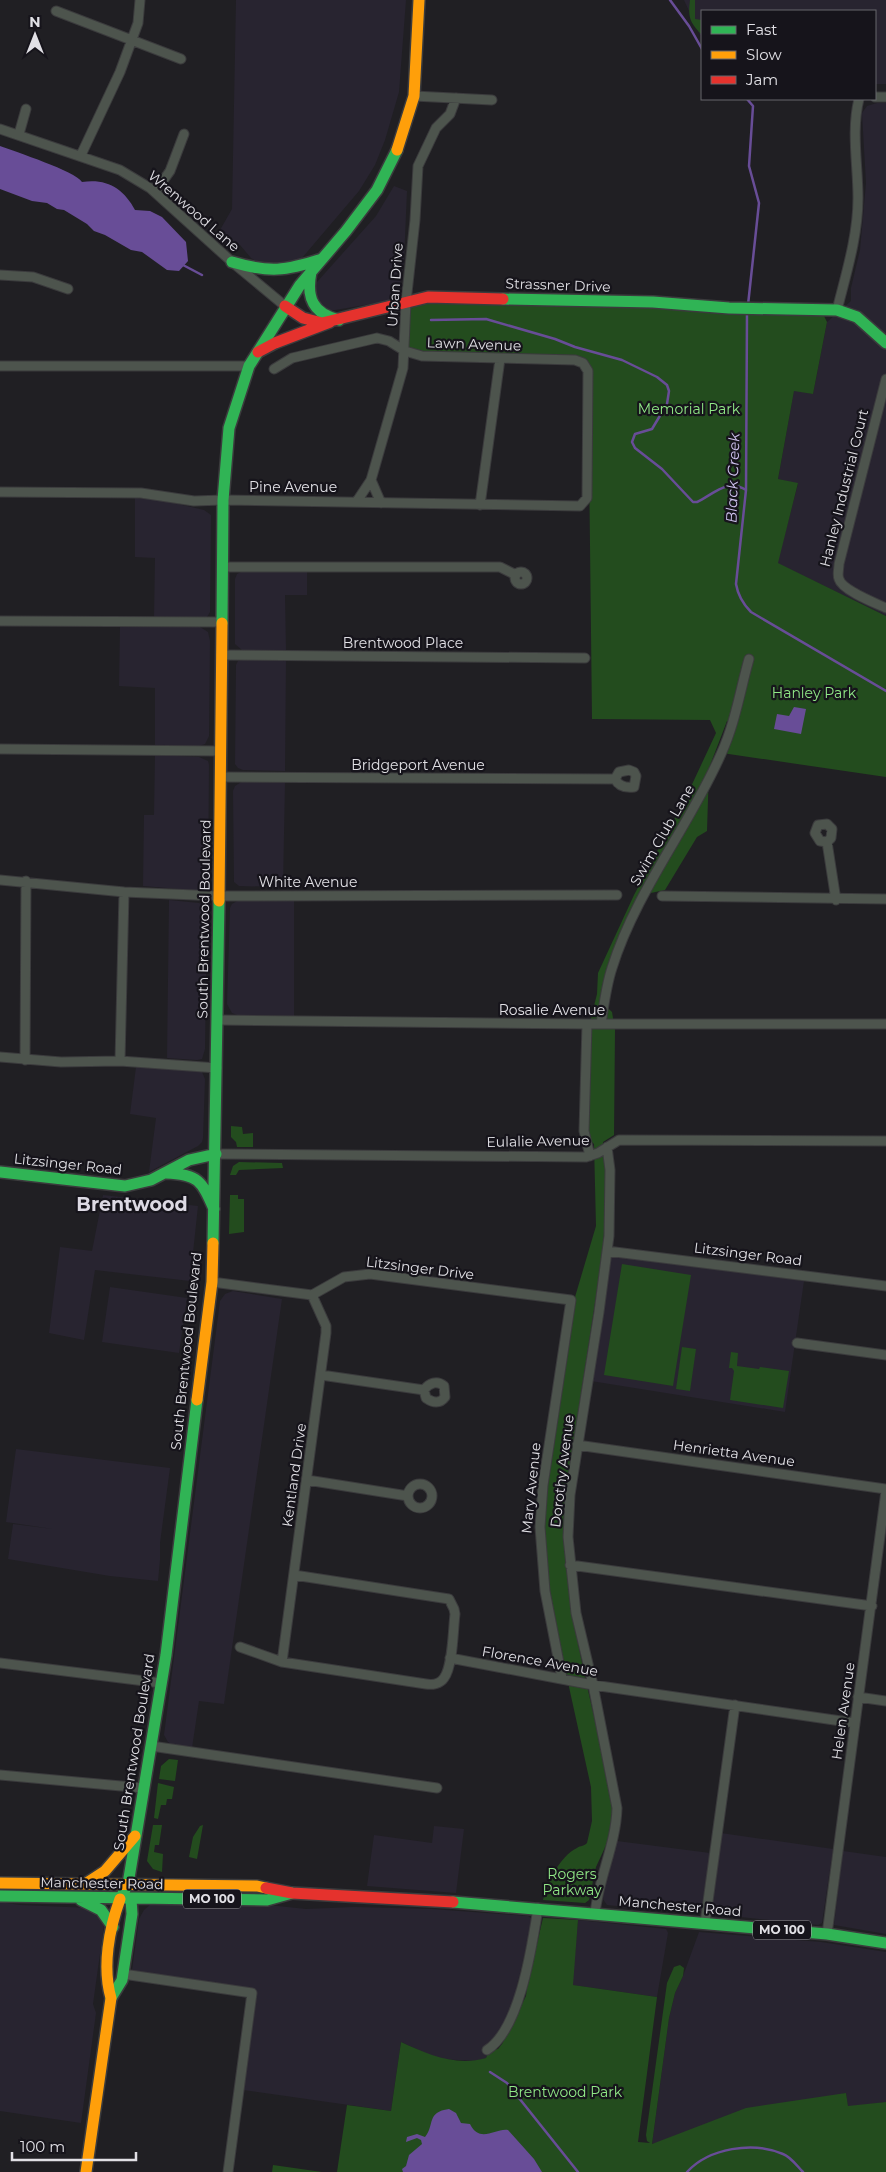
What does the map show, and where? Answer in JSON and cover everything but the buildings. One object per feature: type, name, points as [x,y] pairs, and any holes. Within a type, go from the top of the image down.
[{"type":"main road","name":"South Brentwood Boulevard","points":[[86,2172],[110,1998],[106,1978],[113,1927],[125,1899],[128,1884],[161,1683],[212,1282],[218,1068],[218,896],[223,500],[229,428],[249,366],[285,306],[377,190],[400,144],[414,96],[419,0]]},
{"type":"main road","points":[[232,262],[258,270],[276,271],[287,270],[322,259]]},
{"type":"main road","points":[[311,272],[309,284],[315,309],[334,321]]},
{"type":"main road","name":"Strassner Drive","points":[[285,306],[303,318],[314,322],[334,321],[428,297],[837,310]]},
{"type":"main road","points":[[837,310],[857,317],[886,344]]},
{"type":"main road","points":[[257,353],[275,342],[334,321]]},
{"type":"main road","name":"Litzsinger Road","points":[[0,1172],[125,1186],[144,1182],[166,1173],[189,1160],[216,1154]]},
{"type":"main road","points":[[166,1173],[193,1174],[200,1180],[214,1209]]},
{"type":"main road","points":[[85,1884],[111,1865],[136,1835]]},
{"type":"main road","name":"Manchester Road","points":[[0,1883],[257,1886],[292,1893],[419,1899],[538,1908],[827,1934],[886,1943]]},
{"type":"main road","name":"Manchester Road","points":[[0,1896],[267,1900],[292,1893]]},
{"type":"main road","points":[[77,1898],[101,1910],[113,1927]]},
{"type":"main road","name":"South Brentwood Boulevard","points":[[110,1998],[122,1980],[123,1974],[132,1914],[125,1899]]},
{"type":"street","points":[[81,155],[131,42],[138,23],[140,0]]},
{"type":"street","points":[[56,11],[181,60]]},
{"type":"street","points":[[414,96],[492,100]]},
{"type":"street","name":"Urban Drive","points":[[357,501],[371,480],[403,368],[406,302],[415,220],[418,166],[436,128],[450,114],[456,98]]},
{"type":"street","points":[[837,310],[853,247],[856,219],[858,199],[855,115],[859,100]]},
{"type":"street","points":[[19,134],[26,109]]},
{"type":"street","name":"Wrenwood Lane","points":[[0,129],[81,155],[120,170],[154,192],[232,262],[285,306]]},
{"type":"street","points":[[154,192],[170,171],[184,134]]},
{"type":"street","points":[[0,275],[33,277],[68,289]]},
{"type":"street","name":"Lawn Avenue","points":[[274,369],[292,358],[372,338],[389,341],[405,351],[422,356],[579,361],[586,365],[588,371],[588,493],[585,502]]},
{"type":"street","points":[[480,505],[500,358]]},
{"type":"street","points":[[0,366],[249,366]]},
{"type":"street","name":"Hanley Industrial Court","points":[[886,379],[839,564],[838,577],[840,583],[846,588],[886,608]]},
{"type":"street","points":[[371,480],[381,503]]},
{"type":"street","name":"Pine Avenue","points":[[0,492],[142,493],[194,501],[357,501],[580,506],[585,502]]},
{"type":"street","points":[[222,567],[500,567],[516,575]]},
{"type":"street","points":[[0,621],[221,622]]},
{"type":"street","name":"Brentwood Place","points":[[221,655],[585,658]]},
{"type":"street","name":"Swim Club Lane","points":[[601,1024],[606,989],[613,966],[641,900],[704,790],[722,753],[732,725],[748,659]]},
{"type":"street","points":[[0,749],[220,751]]},
{"type":"street","name":"Bridgeport Avenue","points":[[220,778],[615,779]]},
{"type":"street","points":[[827,842],[836,900]]},
{"type":"street","name":"White Avenue","points":[[0,880],[26,881],[124,892],[218,896],[617,895]]},
{"type":"street","points":[[25,1060],[26,881]]},
{"type":"street","points":[[120,1060],[124,892]]},
{"type":"street","points":[[662,896],[836,900],[886,899]]},
{"type":"street","name":"Rosalie Avenue","points":[[218,1020],[587,1024],[886,1024]]},
{"type":"street","points":[[587,1024],[584,1131],[590,1156]]},
{"type":"street","points":[[0,1057],[61,1062],[120,1060],[218,1068]]},
{"type":"street","name":"Eulalie Avenue","points":[[216,1154],[590,1156],[619,1140],[886,1141]]},
{"type":"street","name":"Dorothy Avenue","points":[[595,1913],[600,1880],[614,1832],[617,1808],[593,1685],[581,1639],[570,1565],[568,1518],[577,1445],[607,1251],[610,1170],[607,1147]]},
{"type":"street","name":"Litzsinger Road","points":[[607,1251],[886,1286]]},
{"type":"street","name":"Litzsinger Drive","points":[[312,1295],[344,1278],[370,1274],[571,1300]]},
{"type":"street","points":[[212,1282],[312,1295]]},
{"type":"street","name":"Kentland Drive","points":[[282,1662],[326,1326],[312,1295]]},
{"type":"street","name":"Mary Avenue","points":[[562,1678],[545,1591],[540,1527],[543,1485],[571,1300]]},
{"type":"street","points":[[797,1344],[886,1355]]},
{"type":"street","points":[[321,1375],[424,1390]]},
{"type":"street","name":"Henrietta Avenue","points":[[577,1445],[886,1490]]},
{"type":"street","points":[[307,1480],[408,1496]]},
{"type":"street","name":"Helen Avenue","points":[[827,1934],[886,1490]]},
{"type":"street","points":[[570,1565],[872,1606]]},
{"type":"street","points":[[240,1647],[282,1662],[431,1685],[443,1680],[447,1673],[450,1658],[455,1614],[449,1599],[294,1576]]},
{"type":"street","name":"Florence Avenue","points":[[450,1658],[593,1685],[855,1723]]},
{"type":"street","points":[[0,1663],[161,1683]]},
{"type":"street","points":[[858,1697],[886,1701]]},
{"type":"street","points":[[705,1923],[735,1705]]},
{"type":"street","points":[[151,1746],[437,1788]]},
{"type":"street","points":[[0,1774],[143,1788]]},
{"type":"street","points":[[487,2050],[500,2038],[517,2005],[531,1950],[538,1908]]},
{"type":"street","points":[[123,1974],[252,1993],[228,2172]]},
{"type":"shaded area","points":[[236,0],[406,0],[399,92],[385,140],[375,165],[359,191],[302,258],[293,264],[260,264],[251,258],[240,245],[220,243],[220,230],[232,209]]},
{"type":"shaded area","points":[[684,0],[886,0],[886,84],[876,84],[876,10],[701,10],[700,35]]},
{"type":"shaded area","points":[[886,103],[886,616],[777,563],[798,484],[778,479],[794,390],[813,394],[827,322],[851,301],[851,288],[860,250],[866,183],[862,113],[867,106]]},
{"type":"shaded area","points":[[0,146],[57,167],[82,182],[99,182],[114,187],[126,196],[135,210],[150,211],[162,217],[186,242],[188,261],[179,271],[167,270],[142,252],[131,250],[94,231],[87,224],[64,210],[0,189]]},
{"type":"shaded area","points":[[394,186],[407,191],[404,261],[398,296],[389,301],[329,311],[321,306],[316,291],[317,282],[376,216]]},
{"type":"shaded area","points":[[135,498],[161,500],[204,510],[211,515],[210,612],[207,617],[154,618],[155,558],[135,557]]},
{"type":"shaded area","points":[[243,571],[307,571],[307,595],[285,595],[286,650],[242,650],[235,644],[235,579],[237,574]]},
{"type":"shaded area","points":[[120,626],[200,627],[208,632],[210,641],[209,736],[205,744],[199,746],[155,746],[155,688],[119,686]]},
{"type":"shaded area","points":[[286,660],[285,771],[243,770],[235,764],[236,665],[238,661]]},
{"type":"shaded area","points":[[794,707],[806,709],[801,734],[774,729],[777,714],[789,716]]},
{"type":"shaded area","points":[[155,755],[199,757],[208,761],[208,886],[203,891],[143,886],[144,815],[154,815]]},
{"type":"shaded area","points":[[243,781],[285,782],[283,887],[239,886],[234,882],[233,791],[235,786]]},
{"type":"shaded area","points":[[294,898],[294,1016],[237,1015],[232,1013],[227,1004],[230,908],[232,904],[241,899]]},
{"type":"shaded area","points":[[169,900],[199,903],[206,907],[207,912],[205,1049],[202,1059],[197,1060],[167,1058]]},
{"type":"shaded area","points":[[136,1067],[196,1070],[202,1072],[205,1079],[202,1142],[198,1146],[149,1172],[156,1118],[130,1114]]},
{"type":"shaded area","points":[[103,1195],[198,1206],[190,1281],[95,1270],[84,1340],[49,1333],[60,1247],[92,1251]]},
{"type":"shaded area","points":[[613,1255],[804,1281],[785,1412],[591,1381],[610,1261]]},
{"type":"shaded area","points":[[110,1287],[187,1298],[179,1353],[102,1342]]},
{"type":"shaded area","points":[[233,1291],[282,1299],[224,1704],[199,1701],[192,1748],[171,1744],[164,1735],[220,1301],[225,1294]]},
{"type":"shaded area","points":[[16,1449],[170,1468],[160,1543],[158,1581],[110,1576],[8,1559],[13,1524],[53,1529],[6,1522]]},
{"type":"shaded area","points":[[434,1826],[464,1829],[456,1893],[367,1886],[374,1835],[432,1843]]},
{"type":"shaded area","points":[[721,1833],[833,1849],[822,1923],[818,1925],[712,1914],[710,1910]]},
{"type":"shaded area","points":[[617,1841],[710,1853],[701,1911],[697,1914],[607,1905],[603,1899],[605,1886]]},
{"type":"shaded area","points":[[843,1851],[886,1857],[886,1934],[834,1925]]},
{"type":"shaded area","points":[[0,1902],[20,1905],[90,1908],[104,1925],[93,2004],[96,2013],[81,2123],[0,2111]]},
{"type":"shaded area","points":[[151,1904],[259,1904],[306,1909],[354,1907],[432,1909],[528,1916],[532,1922],[512,2007],[486,2058],[477,2061],[438,2059],[401,2042],[391,2111],[243,2090],[257,1995],[255,1991],[132,1970],[139,1919],[144,1910]]},
{"type":"shaded area","points":[[578,1920],[666,1929],[668,1933],[657,1997],[572,1985]]},
{"type":"shaded area","points":[[699,1932],[821,1942],[886,1952],[886,2102],[848,2107],[846,2093],[652,2144],[669,2018],[675,1993]]},
{"type":"shaded area","points":[[449,2109],[456,2113],[461,2123],[470,2124],[478,2133],[488,2134],[508,2130],[534,2159],[542,2172],[403,2172],[402,2169],[406,2166],[409,2155],[422,2144],[421,2140],[417,2138],[406,2142],[407,2137],[417,2134],[425,2137],[434,2116]]},
{"type":"green space","points":[[690,0],[695,0],[695,19],[701,20],[701,34],[690,19]]},
{"type":"green space","name":"Memorial Park","points":[[428,297],[824,316],[827,322],[813,394],[794,391],[778,479],[798,483],[778,563],[886,616],[886,777],[722,753],[733,721],[727,721],[709,768],[707,831],[697,837],[665,890],[646,894],[615,966],[607,1007],[612,1012],[615,1030],[614,1135],[603,1142],[607,1178],[603,1250],[565,1500],[565,1538],[573,1613],[612,1798],[612,1819],[607,1843],[596,1867],[589,1900],[585,1903],[543,1900],[551,1878],[565,1857],[587,1843],[592,1821],[591,1787],[549,1596],[543,1536],[544,1504],[575,1297],[596,1226],[594,1144],[589,1139],[587,1132],[591,1018],[597,994],[598,973],[634,895],[688,793],[716,733],[710,720],[592,719],[588,371],[586,365],[405,351],[406,302]]},
{"type":"green space","points":[[231,1126],[242,1127],[243,1134],[253,1133],[253,1147],[237,1147],[236,1142],[231,1137]]},
{"type":"green space","points":[[239,1162],[282,1163],[283,1168],[239,1170],[236,1175],[230,1175],[233,1166]]},
{"type":"green space","points":[[230,1195],[238,1195],[238,1199],[244,1199],[244,1232],[229,1234]]},
{"type":"green space","points":[[622,1264],[691,1275],[673,1386],[604,1375]]},
{"type":"green space","points":[[682,1347],[696,1349],[690,1391],[676,1389]]},
{"type":"green space","points":[[731,1352],[738,1353],[737,1366],[789,1371],[783,1408],[730,1400],[734,1371],[732,1368],[729,1368]]},
{"type":"green space","points":[[169,1759],[178,1760],[175,1781],[159,1779],[161,1766]]},
{"type":"green space","points":[[158,1783],[174,1787],[172,1799],[167,1799],[166,1805],[161,1805],[158,1819],[154,1818]]},
{"type":"green space","points":[[153,1825],[162,1825],[159,1845],[155,1845],[154,1852],[163,1854],[162,1872],[153,1869],[147,1861]]},
{"type":"green space","points":[[203,1825],[197,1859],[189,1857],[193,1837],[200,1826]]},
{"type":"green space","name":"Brentwood Park","points":[[543,1918],[578,1920],[573,1985],[657,1997],[638,2142],[650,2143],[647,2141],[646,2135],[667,1983],[674,1967],[680,1965],[684,1968],[683,1976],[675,1993],[669,2018],[652,2144],[746,2108],[846,2093],[848,2106],[886,2102],[886,2172],[337,2172],[347,2105],[391,2111],[401,2042],[431,2055],[464,2061],[486,2058],[489,2051],[498,2049],[526,1996]]},
{"type":"green space","points":[[273,2165],[322,2172],[272,2172]]},
{"type":"waterway","name":"Black Creek","points":[[670,0],[689,26],[701,47]]},
{"type":"waterway","name":"Black Creek","points":[[748,100],[753,106],[749,166],[759,203],[748,305]]},
{"type":"waterway","points":[[183,265],[202,275]]},
{"type":"waterway","name":"Black Creek","points":[[747,313],[746,490],[736,584],[738,592],[743,603],[751,612],[886,691]]},
{"type":"waterway","points":[[431,320],[486,319],[622,360],[657,377],[667,385],[669,391],[667,404],[652,429],[635,434],[632,442],[635,448],[662,469],[693,502],[697,502],[727,486],[746,490]]},
{"type":"waterway","points":[[490,2072],[507,2083],[578,2172]]},
{"type":"waterway","points":[[687,2172],[707,2157],[719,2152],[745,2148],[771,2150],[786,2155],[803,2172]]},
{"type":"traffic: fast","points":[[222,623],[223,500],[229,428],[249,366],[300,285],[346,231],[377,190],[397,150]]},
{"type":"traffic: fast","points":[[232,262],[257,268],[277,269],[298,266],[322,259]]},
{"type":"traffic: fast","points":[[311,272],[310,290],[313,304],[323,314],[339,320]]},
{"type":"traffic: fast","points":[[503,299],[653,302],[729,308],[837,310],[857,317],[886,343]]},
{"type":"traffic: fast","points":[[213,1243],[219,901]]},
{"type":"traffic: fast","points":[[0,1172],[125,1186],[151,1180],[189,1160],[216,1154]]},
{"type":"traffic: fast","points":[[166,1173],[185,1175],[198,1181],[214,1209]]},
{"type":"traffic: fast","points":[[120,1899],[128,1884],[166,1655],[197,1400]]},
{"type":"traffic: fast","points":[[0,1896],[267,1900],[292,1893]]},
{"type":"traffic: fast","points":[[111,1998],[122,1980],[132,1914],[131,1899]]},
{"type":"traffic: fast","points":[[81,1900],[101,1910],[113,1927]]},
{"type":"traffic: fast","points":[[453,1902],[827,1934],[886,1943]]},
{"type":"traffic: slow","points":[[397,150],[414,96],[419,0]]},
{"type":"traffic: slow","points":[[219,901],[222,623]]},
{"type":"traffic: slow","points":[[197,1400],[212,1282],[213,1243]]},
{"type":"traffic: slow","points":[[85,1884],[105,1871],[135,1836]]},
{"type":"traffic: slow","points":[[0,1883],[257,1886],[266,1888]]},
{"type":"traffic: slow","points":[[86,2172],[111,1998],[107,1974],[108,1948],[120,1899]]},
{"type":"traffic: jam","points":[[285,306],[303,318],[322,323],[428,297],[503,299]]},
{"type":"traffic: jam","points":[[258,352],[275,343],[330,322]]},
{"type":"traffic: jam","points":[[266,1888],[292,1893],[453,1902]]},
{"type":"district","name":"Brentwood","points":[[132,1204]]},
{"type":"park label","name":"Hanley Park","points":[[814,693]]},
{"type":"park label","name":"Rogers Parkway","points":[[572,1882]]}]
